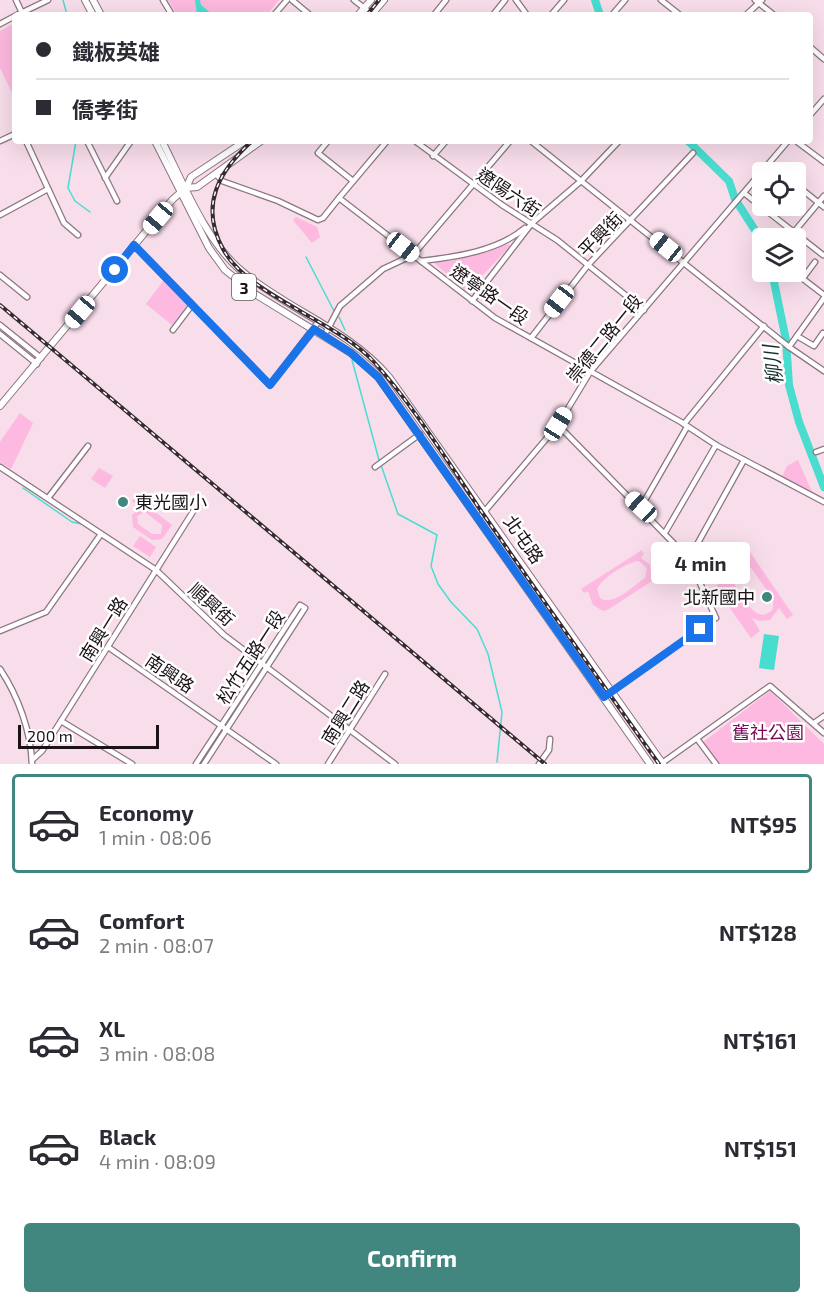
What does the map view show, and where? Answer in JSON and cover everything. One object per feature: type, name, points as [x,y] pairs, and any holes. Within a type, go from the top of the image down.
[{"type":"main road","points":[[361,12],[371,0]]},
{"type":"main road","points":[[374,12],[384,0]]},
{"type":"main road","name":"3","points":[[157,144],[183,191],[236,266],[329,327]]},
{"type":"main road","name":"3","points":[[163,144],[209,249],[225,270],[255,294],[324,336]]},
{"type":"main road","points":[[0,406],[134,245],[183,191],[191,177],[240,144]]},
{"type":"main road","points":[[183,191],[197,187],[257,144]]},
{"type":"main road","name":"北屯路","points":[[329,327],[372,358],[389,377],[484,508],[663,764]]},
{"type":"main road","name":"北屯路","points":[[324,336],[351,353],[378,377],[650,764]]},
{"type":"street","points":[[25,12],[48,0]]},
{"type":"street","points":[[277,12],[287,0]]},
{"type":"street","points":[[292,0],[306,12]]},
{"type":"street","points":[[354,0],[369,12]]},
{"type":"street","points":[[436,12],[446,0]]},
{"type":"street","points":[[495,12],[505,0]]},
{"type":"street","points":[[554,12],[564,0]]},
{"type":"street","points":[[615,12],[625,0]]},
{"type":"street","points":[[661,0],[675,12]]},
{"type":"street","points":[[749,12],[759,1],[771,12]]},
{"type":"street","points":[[813,112],[824,99]]},
{"type":"street","points":[[27,144],[64,223],[78,236]]},
{"type":"street","points":[[88,144],[117,201]]},
{"type":"street","points":[[105,178],[129,144]]},
{"type":"street","points":[[326,144],[318,153],[353,181]]},
{"type":"street","points":[[216,174],[222,181],[278,201],[318,219],[323,218],[384,144]]},
{"type":"street","name":"遼陽六街","points":[[419,144],[532,223],[644,310]]},
{"type":"street","points":[[434,156],[444,144]]},
{"type":"street","points":[[324,336],[338,311],[383,269],[413,255],[507,144]]},
{"type":"street","points":[[535,144],[787,346],[824,371]]},
{"type":"street","points":[[421,261],[453,258],[513,238],[581,181],[616,144]]},
{"type":"street","points":[[771,162],[786,144]]},
{"type":"street","points":[[800,144],[824,162]]},
{"type":"street","name":"平興街","points":[[531,338],[588,265],[693,153]]},
{"type":"street","points":[[752,184],[742,195],[788,228]]},
{"type":"street","points":[[0,213],[48,189]]},
{"type":"street","points":[[806,193],[824,207]]},
{"type":"street","name":"崇德二路一段","points":[[479,518],[484,508],[558,424],[590,372],[742,195]]},
{"type":"street","points":[[797,228],[824,196]]},
{"type":"street","name":"遼寧路一段","points":[[339,198],[495,318],[686,425],[716,445],[824,502]]},
{"type":"street","points":[[472,301],[532,223]]},
{"type":"street","points":[[806,242],[823,255]]},
{"type":"street","points":[[134,245],[270,385],[319,321]]},
{"type":"street","points":[[806,274],[815,262]]},
{"type":"street","points":[[0,275],[27,297]]},
{"type":"street","points":[[787,346],[797,336],[824,297],[806,281]]},
{"type":"street","points":[[173,330],[192,305]]},
{"type":"street","points":[[0,325],[39,361]]},
{"type":"street","points":[[641,507],[686,425],[764,326]]},
{"type":"street","points":[[797,336],[814,346],[823,333]]},
{"type":"street","points":[[0,334],[39,361]]},
{"type":"street","points":[[558,424],[666,531],[689,559],[716,618],[604,697]]},
{"type":"street","points":[[376,466],[420,434]]},
{"type":"street","points":[[666,531],[716,445]]},
{"type":"street","points":[[48,498],[88,446]]},
{"type":"street","points":[[816,452],[824,449]]},
{"type":"street","points":[[689,559],[744,460]]},
{"type":"street","name":"順興街","points":[[0,467],[156,570],[207,620],[394,764]]},
{"type":"street","name":"南興一路","points":[[32,762],[38,757],[194,510]]},
{"type":"street","points":[[0,631],[46,612],[101,534]]},
{"type":"street","name":"松竹五路一段","points":[[204,764],[224,727],[300,604],[304,608],[264,664]]},
{"type":"street","name":"南興路","points":[[108,647],[276,764]]},
{"type":"street","points":[[0,669],[17,701],[26,726],[32,762]]},
{"type":"street","name":"南興二路","points":[[328,764],[385,674]]},
{"type":"street","points":[[663,764],[770,686],[824,733]]},
{"type":"street","points":[[814,723],[824,716]]},
{"type":"street","points":[[61,721],[132,764]]},
{"type":"street","name":"松竹五路一段","points":[[196,764],[224,727]]},
{"type":"street","points":[[539,764],[549,750],[550,740]]},
{"type":"street","points":[[698,740],[716,764]]},
{"type":"green space","points":[[168,0],[279,0],[269,12],[175,12]]},
{"type":"green space","points":[[12,25],[12,93],[0,68],[0,31]]},
{"type":"green space","points":[[296,217],[317,227],[320,237],[312,243],[293,220]]},
{"type":"green space","points":[[508,244],[510,246],[467,292],[432,261],[452,261]]},
{"type":"green space","points":[[164,280],[190,304],[172,325],[146,304]]},
{"type":"green space","points":[[20,413],[33,423],[11,469],[0,462],[0,442]]},
{"type":"green space","points":[[798,460],[816,501],[781,479],[787,466]]},
{"type":"green space","points":[[99,468],[113,476],[105,488],[91,479]]},
{"type":"green space","points":[[135,497],[172,525],[162,539],[152,540],[133,527],[132,515],[141,508],[132,501]],"holes":[[[145,512],[162,525],[161,534],[152,534],[138,524],[137,516]]]},
{"type":"green space","points":[[140,536],[156,547],[150,557],[133,546]]},
{"type":"green space","points":[[748,549],[793,615],[787,619],[779,608],[770,620],[760,621],[752,618],[760,631],[751,638],[715,587],[724,580],[727,583],[728,570],[733,564],[746,560],[742,554]],"holes":[[[743,566],[751,568],[773,599],[773,609],[767,614],[755,612],[733,582],[734,572]]]},
{"type":"green space","points":[[642,550],[644,554],[641,558],[650,565],[651,574],[655,573],[658,577],[603,611],[593,605],[588,591],[584,593],[581,589]],"holes":[[[639,561],[647,568],[645,578],[617,598],[611,600],[600,598],[597,589],[615,571]]]},
{"type":"green space","name":"舊社公園","points":[[770,691],[824,744],[824,764],[716,764],[702,743]]},
{"type":"shaded area","points":[[195,0],[200,0],[201,5],[209,12],[197,12]]},
{"type":"shaded area","points":[[764,634],[779,636],[774,670],[759,668]]},
{"type":"waterway","points":[[63,0],[66,12]]},
{"type":"waterway","name":"柳川","points":[[595,0],[599,12]]},
{"type":"waterway","points":[[75,144],[68,188],[75,201],[90,212]]},
{"type":"waterway","name":"柳川","points":[[691,144],[729,181],[735,199],[754,228]]},
{"type":"waterway","points":[[306,257],[334,311]]},
{"type":"waterway","name":"柳川","points":[[774,282],[786,340],[789,385],[799,422],[824,487]]},
{"type":"waterway","points":[[339,317],[345,330]]},
{"type":"waterway","points":[[352,360],[379,460]]},
{"type":"waterway","points":[[381,465],[398,514],[437,535],[431,566],[438,584],[451,602],[477,629],[488,654],[502,712],[497,762]]},
{"type":"waterway","points":[[23,488],[72,522],[82,524]]},
{"type":"railway","points":[[369,12],[379,0]]},
{"type":"railway","points":[[249,144],[230,164],[216,190],[213,218],[223,249],[235,265],[252,280],[358,347],[388,378],[428,431],[477,505],[659,764]]},
{"type":"railway","points":[[0,305],[545,764]]},
{"type":"place","name":"東光國小","points":[[123,502]]},
{"type":"place","name":"北新國中","points":[[767,597]]},
{"type":"route","points":[[115,270],[134,245],[270,385],[314,329],[359,359],[378,377],[430,448],[604,697],[700,629]]}]
